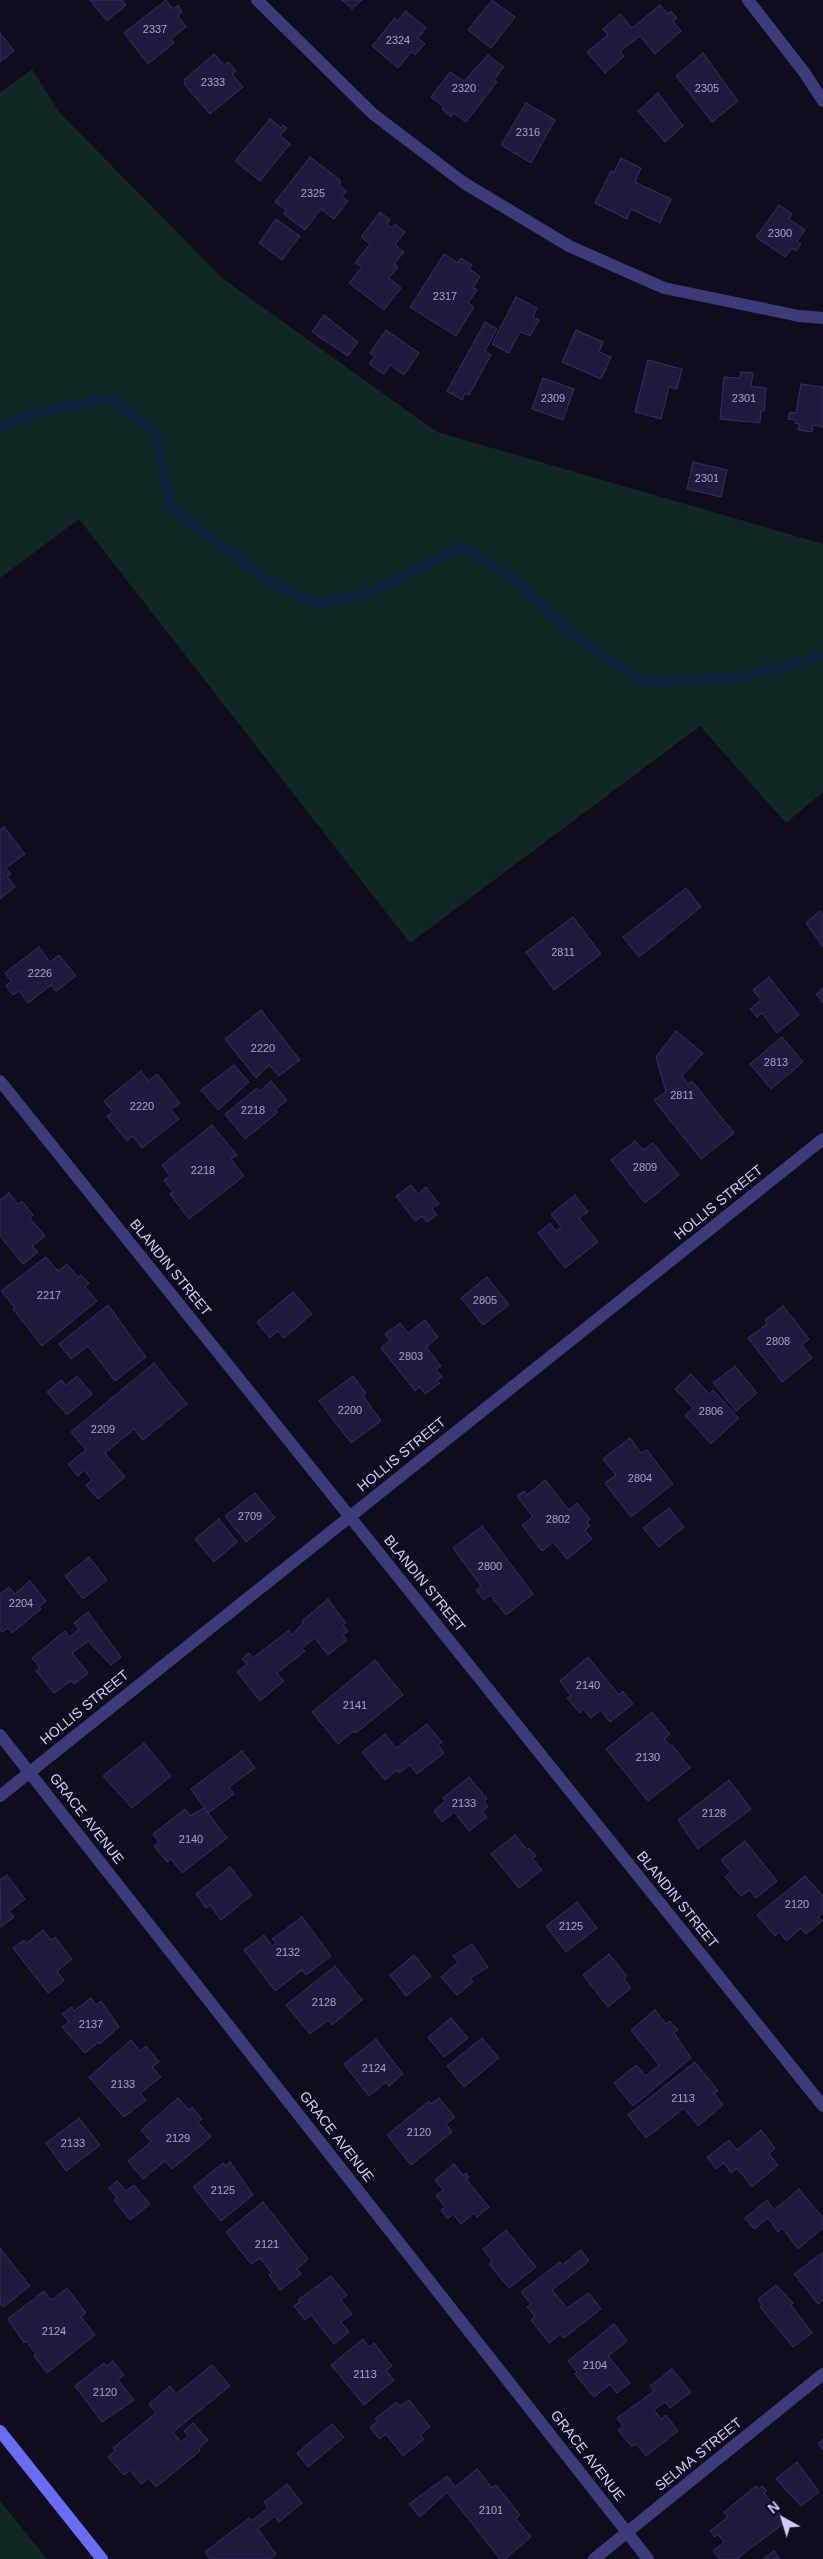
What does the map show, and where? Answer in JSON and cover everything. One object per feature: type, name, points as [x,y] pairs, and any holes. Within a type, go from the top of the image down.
[{"type":"main road","points":[[0,2431],[102,2559]]},
{"type":"street","points":[[256,0],[373,114],[464,183],[570,246],[664,288],[799,316],[823,318]]},
{"type":"street","points":[[748,0],[804,72],[823,101]]},
{"type":"street","name":"BLANDIN STREET","points":[[0,1081],[823,2106]]},
{"type":"street","name":"HOLLIS STREET","points":[[0,1796],[823,1139]]},
{"type":"street","name":"GRACE AVENUE","points":[[0,1735],[648,2559]]},
{"type":"street","name":"SELMA STREET","points":[[594,2559],[823,2374]]},
{"type":"green space","points":[[32,69],[59,112],[222,278],[437,432],[823,544],[823,792],[786,823],[700,726],[410,943],[79,519],[0,578],[0,93]]},
{"type":"green space","points":[[0,2501],[47,2559],[0,2559]]},
{"type":"building","points":[[90,0],[122,0],[126,5],[107,21]]},
{"type":"building","points":[[166,0],[173,9],[178,5],[182,12],[178,16],[186,27],[171,39],[174,43],[148,64],[124,33]]},
{"type":"building","points":[[342,0],[362,0],[352,9]]},
{"type":"building","points":[[492,0],[515,17],[491,48],[468,30]]},
{"type":"building","points":[[660,5],[668,14],[671,11],[677,18],[673,21],[681,31],[655,54],[640,36],[620,51],[624,56],[605,73],[587,52],[608,35],[603,29],[620,14],[632,28]]},
{"type":"building","points":[[406,11],[426,28],[418,38],[425,44],[415,55],[411,52],[398,68],[372,46],[395,18],[397,21]]},
{"type":"building","points":[[0,33],[14,51],[0,62]]},
{"type":"building","points":[[703,53],[738,101],[712,122],[676,76]]},
{"type":"building","points":[[214,54],[224,65],[228,62],[236,71],[232,74],[243,87],[210,114],[184,84],[186,83],[184,80]]},
{"type":"building","points":[[488,55],[504,67],[494,80],[497,82],[466,122],[453,113],[451,117],[442,109],[444,107],[431,97],[450,72],[464,81]]},
{"type":"building","points":[[658,93],[683,126],[665,142],[638,111]]},
{"type":"building","points":[[526,103],[555,120],[531,163],[501,145]]},
{"type":"building","points":[[270,119],[281,128],[283,125],[287,128],[280,135],[290,144],[260,181],[235,161]]},
{"type":"building","points":[[310,157],[340,180],[340,186],[347,191],[342,197],[348,201],[334,219],[321,209],[305,230],[284,214],[286,210],[275,202]]},
{"type":"building","points":[[621,158],[641,168],[635,182],[671,199],[660,223],[631,209],[627,219],[595,203],[611,171],[614,172]]},
{"type":"building","points":[[779,205],[792,214],[789,219],[805,230],[797,241],[801,244],[796,251],[792,248],[785,257],[756,237]]},
{"type":"building","points":[[380,212],[390,220],[387,224],[392,228],[395,224],[405,232],[395,245],[404,252],[394,264],[398,267],[389,278],[401,288],[384,310],[349,283],[362,267],[355,263],[370,244],[361,237]]},
{"type":"building","points":[[276,219],[300,236],[282,260],[259,243]]},
{"type":"building","points":[[444,254],[458,263],[461,258],[472,265],[469,269],[480,276],[473,288],[477,290],[468,303],[474,307],[456,336],[410,307]]},
{"type":"building","points":[[516,297],[537,308],[533,317],[539,320],[530,336],[520,332],[509,353],[492,344]]},
{"type":"building","points":[[324,315],[358,342],[348,356],[312,332]]},
{"type":"building","points":[[485,322],[497,329],[485,351],[491,355],[469,395],[465,393],[462,400],[447,391]]},
{"type":"building","points":[[386,330],[419,353],[404,375],[390,365],[384,374],[369,364],[375,356],[370,353]]},
{"type":"building","points":[[576,330],[603,342],[599,352],[611,357],[601,379],[562,362]]},
{"type":"building","points":[[648,360],[682,369],[677,389],[669,387],[661,419],[635,412]]},
{"type":"building","points":[[741,372],[753,373],[751,386],[766,388],[764,411],[761,411],[760,423],[720,419],[724,377],[740,378]]},
{"type":"building","points":[[543,378],[574,389],[563,420],[532,409]]},
{"type":"building","points":[[801,384],[823,387],[823,427],[813,425],[812,432],[798,430],[799,424],[795,423],[795,420],[788,419],[790,412],[796,413]]},
{"type":"building","points":[[693,462],[727,470],[721,497],[687,489]]},
{"type":"building","points":[[4,827],[25,854],[6,868],[11,874],[7,876],[15,887],[0,899],[0,830]]},
{"type":"building","points":[[686,888],[701,907],[639,957],[623,937]]},
{"type":"building","points":[[820,911],[823,915],[823,947],[806,923]]},
{"type":"building","points":[[573,917],[601,954],[554,990],[526,952]]},
{"type":"building","points":[[39,947],[50,962],[59,955],[76,976],[56,991],[51,985],[28,1003],[19,991],[13,995],[6,986],[11,981],[5,973]]},
{"type":"building","points":[[769,977],[799,1015],[777,1033],[762,1013],[757,1017],[750,1009],[761,1000],[753,990]]},
{"type":"building","points":[[823,988],[823,1003],[816,994]]},
{"type":"building","points":[[261,1010],[300,1060],[279,1076],[269,1065],[256,1078],[225,1039]]},
{"type":"building","points":[[676,1031],[703,1053],[682,1076],[688,1084],[692,1081],[734,1133],[701,1159],[654,1100],[666,1092],[656,1057]]},
{"type":"building","points":[[782,1037],[803,1062],[771,1089],[750,1064]]},
{"type":"building","points":[[234,1065],[249,1082],[218,1110],[201,1090]]},
{"type":"building","points":[[141,1071],[148,1081],[157,1074],[180,1103],[171,1110],[179,1119],[142,1148],[133,1136],[127,1141],[107,1116],[113,1112],[104,1101]]},
{"type":"building","points":[[271,1081],[287,1100],[275,1110],[278,1112],[245,1139],[225,1114],[257,1088],[260,1091]]},
{"type":"building","points":[[212,1125],[237,1155],[231,1159],[244,1176],[189,1219],[170,1194],[173,1192],[164,1180],[170,1176],[162,1165]]},
{"type":"building","points":[[635,1141],[643,1150],[653,1143],[679,1175],[645,1203],[611,1160]]},
{"type":"building","points":[[411,1185],[418,1194],[426,1187],[439,1204],[432,1208],[437,1215],[427,1222],[422,1216],[415,1221],[396,1196]]},
{"type":"building","points":[[9,1193],[18,1204],[22,1201],[33,1215],[30,1218],[45,1236],[32,1246],[38,1252],[23,1264],[0,1236],[0,1200]]},
{"type":"building","points":[[575,1195],[588,1212],[579,1218],[598,1242],[565,1268],[538,1233],[550,1223],[556,1231],[561,1227],[551,1214]]},
{"type":"building","points":[[46,1257],[58,1271],[67,1264],[78,1277],[81,1275],[89,1283],[85,1287],[97,1301],[42,1346],[1,1291]]},
{"type":"building","points":[[487,1277],[509,1305],[483,1325],[461,1298]]},
{"type":"building","points":[[293,1292],[312,1314],[284,1338],[278,1331],[270,1338],[257,1322]]},
{"type":"building","points":[[108,1305],[146,1357],[115,1381],[88,1346],[71,1359],[59,1344]]},
{"type":"building","points":[[783,1306],[809,1339],[802,1345],[812,1358],[782,1382],[748,1338],[767,1324],[765,1320]]},
{"type":"building","points":[[425,1320],[438,1337],[426,1347],[441,1366],[436,1370],[442,1377],[437,1380],[440,1383],[425,1394],[420,1387],[415,1391],[381,1348],[390,1340],[385,1334],[400,1323],[408,1333]]},
{"type":"building","points":[[154,1363],[187,1404],[143,1440],[134,1429],[105,1453],[125,1477],[98,1499],[86,1485],[92,1480],[84,1470],[78,1476],[68,1464],[86,1450],[71,1432]]},
{"type":"building","points":[[735,1366],[757,1393],[736,1411],[713,1383]]},
{"type":"building","points":[[691,1374],[709,1394],[713,1390],[739,1418],[711,1444],[685,1415],[693,1408],[675,1389]]},
{"type":"building","points":[[77,1376],[92,1394],[67,1415],[47,1392],[61,1380],[66,1385]]},
{"type":"building","points":[[353,1376],[366,1393],[363,1396],[381,1421],[351,1443],[319,1401]]},
{"type":"building","points":[[630,1438],[641,1453],[647,1450],[673,1484],[631,1517],[605,1483],[616,1475],[603,1459]]},
{"type":"building","points":[[545,1480],[569,1510],[577,1503],[590,1519],[587,1522],[590,1526],[585,1530],[592,1539],[567,1559],[553,1542],[542,1551],[522,1525],[533,1517],[517,1496],[524,1491],[527,1495]]},
{"type":"building","points":[[255,1493],[275,1518],[246,1542],[225,1516]]},
{"type":"building","points":[[669,1508],[684,1527],[659,1547],[643,1528]]},
{"type":"building","points":[[219,1519],[237,1542],[214,1562],[195,1539]]},
{"type":"building","points":[[482,1526],[533,1594],[506,1615],[490,1595],[484,1600],[476,1590],[481,1586],[453,1548]]},
{"type":"building","points":[[89,1557],[107,1580],[83,1599],[65,1576]]},
{"type":"building","points":[[30,1581],[46,1601],[39,1607],[41,1609],[12,1633],[8,1628],[2,1632],[0,1630],[0,1594],[9,1587],[15,1594]]},
{"type":"building","points":[[328,1599],[346,1623],[343,1625],[348,1631],[343,1635],[347,1640],[328,1655],[315,1638],[302,1648],[305,1651],[277,1673],[284,1681],[260,1701],[237,1672],[247,1664],[242,1659],[249,1653],[253,1658],[289,1630],[292,1635],[303,1623],[302,1621]]},
{"type":"building","points":[[88,1612],[121,1657],[111,1665],[88,1641],[72,1653],[88,1673],[74,1684],[71,1681],[54,1693],[36,1671],[40,1668],[32,1658],[65,1631],[70,1637],[79,1629],[74,1623]]},
{"type":"building","points":[[588,1657],[619,1695],[623,1691],[633,1704],[610,1722],[601,1710],[591,1718],[583,1709],[580,1713],[567,1698],[571,1696],[560,1681]]},
{"type":"building","points":[[375,1660],[403,1695],[356,1733],[354,1731],[338,1744],[312,1712]]},
{"type":"building","points":[[652,1712],[670,1734],[664,1739],[670,1746],[672,1745],[690,1768],[648,1801],[606,1749]]},
{"type":"building","points":[[427,1724],[442,1742],[438,1745],[444,1753],[417,1774],[410,1765],[399,1773],[397,1770],[385,1780],[362,1752],[385,1734],[396,1748]]},
{"type":"building","points":[[144,1743],[171,1776],[132,1808],[103,1776]]},
{"type":"building","points":[[242,1751],[255,1768],[229,1787],[234,1794],[208,1813],[191,1789]]},
{"type":"building","points":[[469,1777],[487,1799],[484,1801],[488,1807],[482,1811],[487,1817],[469,1831],[454,1812],[442,1822],[434,1811],[445,1801],[443,1798]]},
{"type":"building","points":[[729,1780],[751,1809],[698,1849],[678,1820]]},
{"type":"building","points":[[204,1808],[227,1838],[182,1873],[171,1859],[167,1862],[154,1846],[159,1842],[153,1834],[185,1809],[190,1816]]},
{"type":"building","points":[[515,1835],[527,1850],[529,1848],[536,1856],[532,1858],[542,1870],[519,1888],[491,1854]]},
{"type":"building","points":[[745,1841],[777,1881],[756,1898],[750,1890],[741,1896],[725,1877],[731,1872],[721,1860]]},
{"type":"building","points":[[230,1867],[252,1895],[221,1920],[210,1905],[206,1908],[196,1894]]},
{"type":"building","points":[[7,1875],[25,1899],[9,1911],[14,1917],[1,1927],[0,1880]]},
{"type":"building","points":[[805,1876],[823,1896],[823,1913],[818,1917],[822,1921],[806,1934],[801,1928],[786,1941],[780,1932],[775,1936],[757,1915]]},
{"type":"building","points":[[577,1902],[597,1928],[566,1952],[546,1926]]},
{"type":"building","points":[[302,1917],[331,1956],[306,1975],[302,1970],[275,1991],[244,1950],[264,1935],[272,1946],[276,1943],[272,1939]]},
{"type":"building","points":[[43,1930],[51,1940],[55,1937],[72,1959],[57,1971],[64,1981],[48,1993],[13,1948],[24,1940],[27,1943]]},
{"type":"building","points":[[472,1944],[488,1967],[470,1978],[473,1982],[457,1995],[441,1977],[458,1962],[453,1956]]},
{"type":"building","points":[[609,1954],[627,1976],[624,1979],[631,1988],[608,2007],[583,1975]]},
{"type":"building","points":[[414,1955],[431,1976],[406,1996],[390,1975]]},
{"type":"building","points":[[335,1966],[362,2000],[332,2025],[328,2020],[310,2034],[286,2005]]},
{"type":"building","points":[[91,1998],[96,2005],[101,2001],[119,2027],[100,2044],[99,2042],[85,2053],[62,2027],[69,2022],[62,2014],[72,2007],[74,2011]]},
{"type":"building","points":[[655,2010],[666,2024],[670,2021],[678,2030],[674,2033],[691,2058],[633,2106],[614,2083],[636,2065],[646,2076],[659,2065],[631,2030]]},
{"type":"building","points":[[451,2018],[468,2038],[444,2057],[428,2037]]},
{"type":"building","points":[[482,2038],[499,2058],[464,2087],[447,2066]]},
{"type":"building","points":[[376,2039],[403,2074],[389,2086],[386,2082],[369,2096],[344,2064]]},
{"type":"building","points":[[131,2040],[140,2051],[146,2046],[159,2062],[152,2067],[161,2077],[140,2093],[146,2100],[124,2117],[89,2077]]},
{"type":"building","points":[[695,2062],[718,2091],[714,2093],[723,2105],[698,2126],[684,2108],[646,2138],[628,2115]]},
{"type":"building","points":[[178,2098],[189,2110],[192,2107],[202,2119],[198,2122],[211,2137],[172,2169],[165,2161],[143,2179],[128,2161],[151,2142],[141,2130]]},
{"type":"building","points":[[439,2098],[455,2117],[446,2124],[452,2132],[411,2165],[387,2135],[429,2101],[431,2104]]},
{"type":"building","points":[[79,2118],[100,2145],[66,2171],[46,2143]]},
{"type":"building","points":[[761,2130],[775,2148],[769,2154],[778,2165],[752,2187],[737,2168],[731,2173],[724,2163],[716,2169],[707,2157],[729,2140],[737,2150]]},
{"type":"building","points":[[230,2162],[253,2195],[221,2221],[193,2187],[223,2163],[225,2166]]},
{"type":"building","points":[[454,2164],[463,2175],[466,2173],[469,2177],[466,2179],[489,2207],[477,2217],[474,2213],[461,2224],[453,2214],[448,2219],[441,2210],[445,2207],[436,2196],[443,2190],[435,2180]]},
{"type":"building","points":[[117,2181],[126,2191],[134,2185],[150,2204],[130,2220],[114,2200],[117,2198],[109,2188]]},
{"type":"building","points":[[799,2189],[823,2218],[823,2228],[798,2249],[782,2228],[778,2232],[768,2218],[754,2229],[745,2218],[767,2200],[774,2210]]},
{"type":"building","points":[[263,2202],[308,2259],[297,2269],[301,2274],[280,2290],[269,2275],[272,2273],[260,2258],[251,2264],[226,2232]]},
{"type":"building","points":[[506,2230],[536,2267],[509,2288],[489,2264],[492,2261],[483,2249]]},
{"type":"building","points":[[0,2248],[30,2286],[3,2307],[0,2303]]},
{"type":"building","points":[[581,2250],[589,2261],[552,2290],[567,2308],[589,2293],[601,2309],[564,2338],[561,2334],[549,2343],[531,2320],[535,2316],[527,2307],[531,2304],[521,2292],[560,2262],[562,2265]]},
{"type":"building","points":[[823,2252],[823,2300],[818,2304],[794,2274]]},
{"type":"building","points":[[331,2276],[347,2295],[341,2300],[352,2314],[341,2322],[349,2332],[334,2344],[311,2315],[305,2320],[294,2306],[300,2302],[298,2300]]},
{"type":"building","points":[[776,2285],[793,2303],[791,2305],[812,2333],[793,2347],[760,2307],[762,2305],[758,2299]]},
{"type":"building","points":[[67,2288],[86,2313],[81,2317],[95,2335],[47,2373],[34,2356],[36,2354],[26,2341],[24,2343],[8,2319],[44,2291],[50,2299],[53,2299]]},
{"type":"building","points":[[614,2324],[627,2341],[608,2356],[630,2383],[617,2393],[610,2384],[594,2397],[575,2374],[577,2372],[568,2361]]},
{"type":"building","points":[[363,2339],[369,2347],[374,2343],[392,2366],[386,2371],[394,2380],[364,2405],[331,2365]]},
{"type":"building","points":[[113,2361],[124,2375],[118,2380],[134,2400],[102,2422],[75,2386],[104,2363],[107,2366]]},
{"type":"building","points":[[212,2365],[230,2386],[173,2432],[181,2442],[188,2436],[184,2431],[193,2423],[208,2440],[199,2448],[200,2451],[156,2487],[149,2478],[141,2484],[130,2470],[124,2475],[108,2457],[115,2451],[113,2448],[156,2413],[149,2404],[170,2386],[176,2394]]},
{"type":"building","points":[[672,2369],[691,2392],[670,2408],[665,2402],[654,2410],[661,2419],[666,2415],[678,2431],[646,2456],[636,2444],[632,2447],[618,2430],[623,2426],[617,2418],[654,2391],[650,2386]]},
{"type":"building","points":[[409,2400],[430,2427],[420,2435],[424,2439],[403,2456],[386,2434],[379,2439],[370,2427],[377,2422],[375,2419],[396,2402],[400,2406]]},
{"type":"building","points":[[332,2424],[344,2437],[308,2467],[297,2453]]},
{"type":"building","points":[[823,2439],[823,2450],[818,2443]]},
{"type":"building","points":[[797,2462],[819,2492],[801,2506],[776,2479]]},
{"type":"building","points":[[477,2469],[492,2488],[496,2485],[520,2515],[516,2519],[531,2537],[505,2559],[500,2559],[447,2492],[420,2517],[409,2504],[447,2476],[455,2487]]},
{"type":"building","points":[[287,2484],[302,2503],[279,2522],[275,2516],[258,2529],[276,2554],[270,2559],[210,2559],[205,2552],[249,2518],[251,2521],[268,2508],[264,2502]]},
{"type":"building","points":[[756,2486],[758,2489],[762,2486],[767,2491],[764,2493],[786,2522],[736,2559],[720,2559],[713,2551],[724,2542],[718,2534],[715,2537],[710,2531],[728,2517],[724,2512]]},
{"type":"building","points":[[774,2551],[780,2559],[763,2559]]},
{"type":"waterway","points":[[0,427],[34,413],[111,398],[156,432],[170,506],[267,580],[315,604],[367,594],[462,547],[512,577],[574,635],[642,682],[740,678],[823,656]]}]
